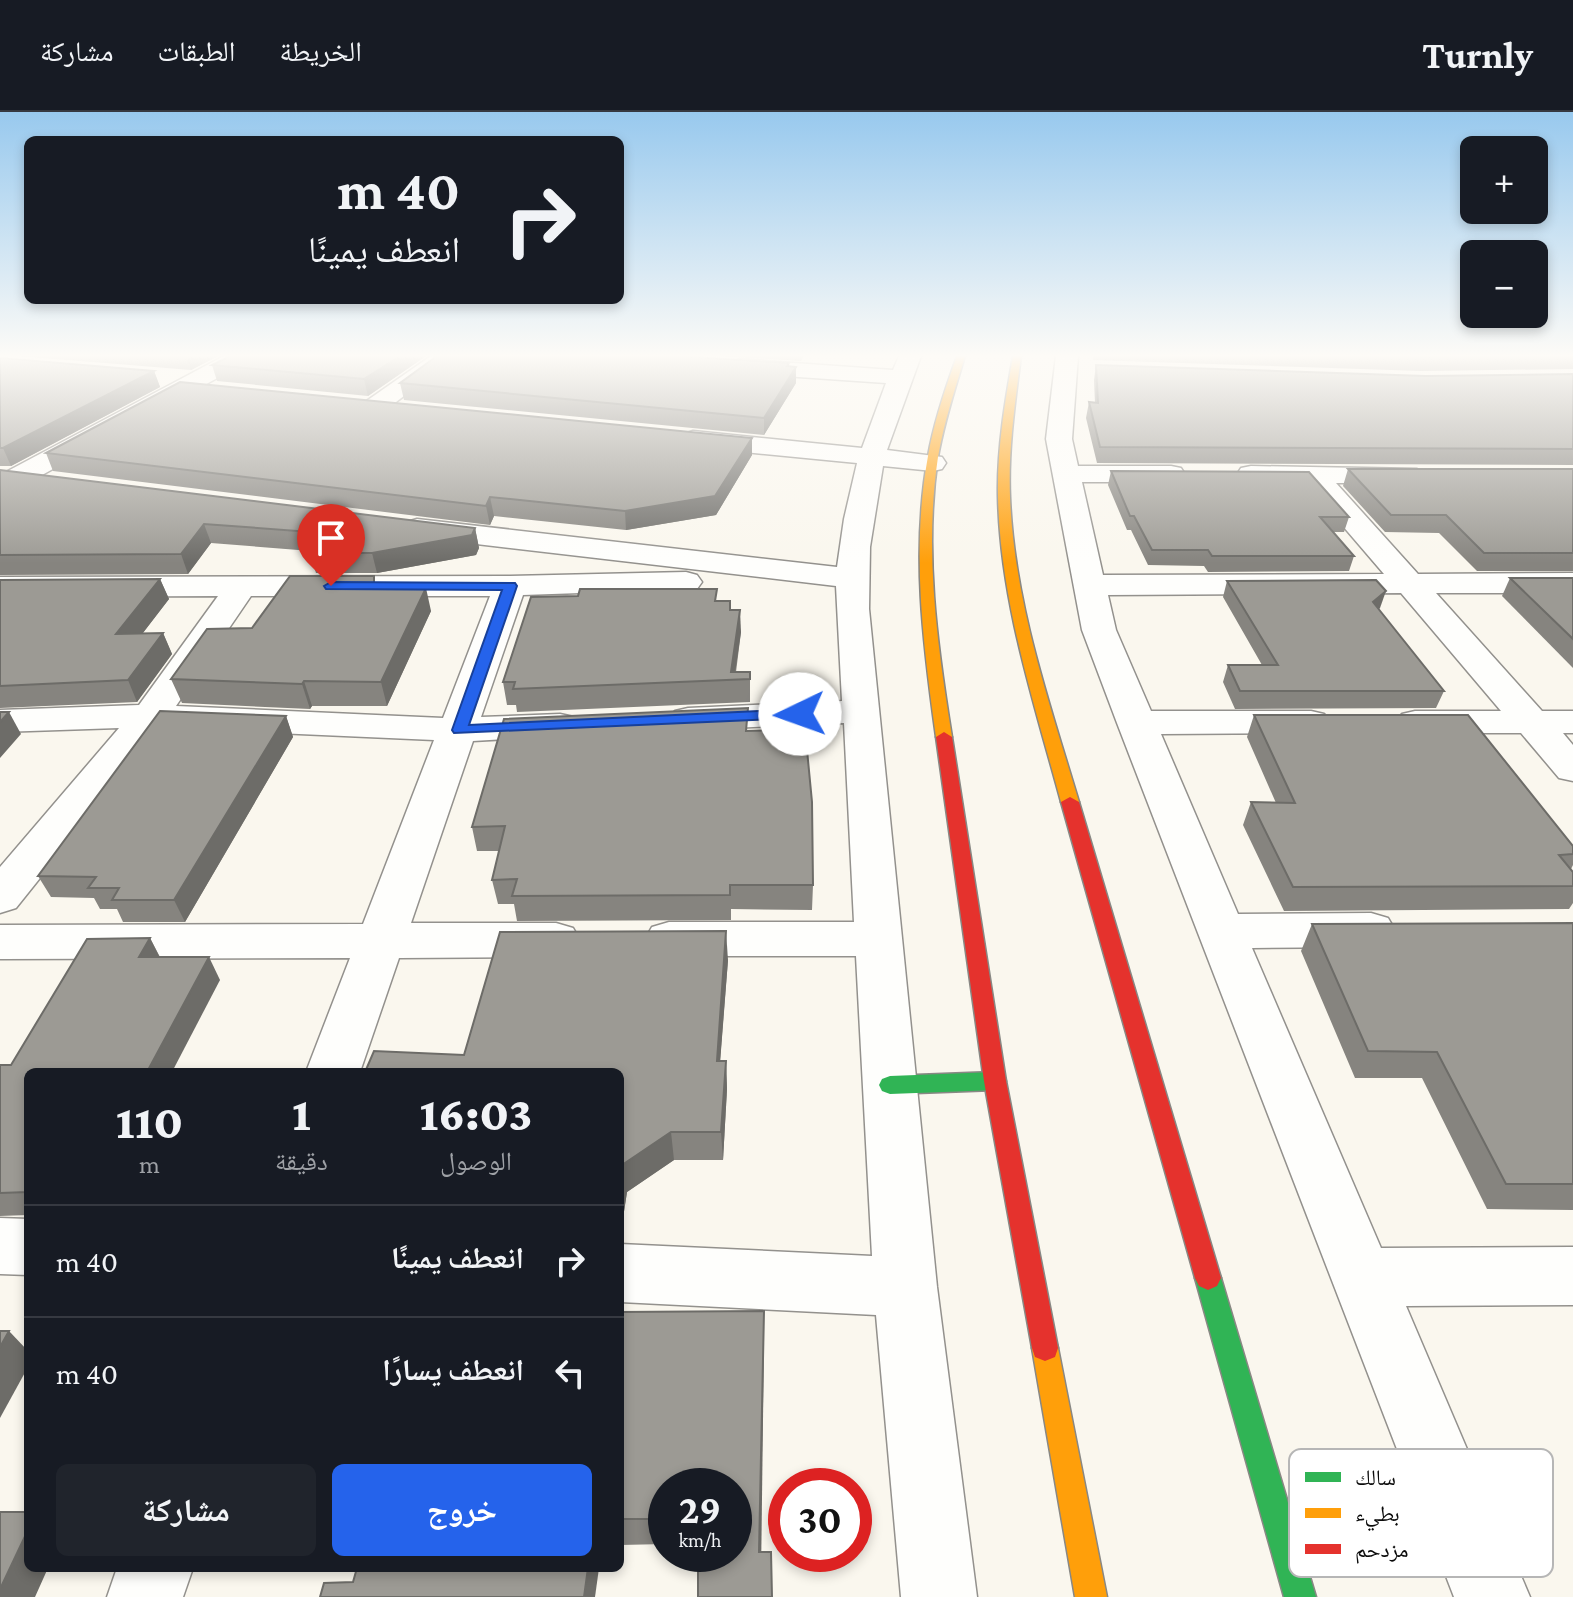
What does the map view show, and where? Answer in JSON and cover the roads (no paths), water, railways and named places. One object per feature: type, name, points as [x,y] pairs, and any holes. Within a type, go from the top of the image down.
[{"type":"main road","points":[[940,425],[925,537],[929,635],[995,1081],[1091,1597]]},
{"type":"main road","points":[[1007,425],[1004,477],[1011,577],[1024,641],[1289,1559]]},
{"type":"main road","points":[[890,1085],[995,1081]]},
{"type":"main road","points":[[1294,1577],[1300,1597]]},
{"type":"street","points":[[7,478],[109,425]]},
{"type":"street","points":[[885,425],[863,493],[852,578],[853,639],[862,711],[905,1287],[939,1597]]},
{"type":"street","points":[[1061,425],[1059,439],[1099,630],[1432,1449]]},
{"type":"street","points":[[671,437],[933,463]]},
{"type":"street","points":[[1066,474],[1190,474]]},
{"type":"street","points":[[1221,474],[1434,475]]},
{"type":"street","points":[[1314,475],[1573,769]]},
{"type":"street","points":[[7,478],[60,484]]},
{"type":"street","points":[[385,525],[852,578]]},
{"type":"street","points":[[0,587],[510,586],[852,578]]},
{"type":"street","points":[[1089,585],[1573,583]]},
{"type":"street","points":[[0,897],[150,716],[242,586]]},
{"type":"street","points":[[334,1068],[510,586]]},
{"type":"street","points":[[661,720],[862,711]]},
{"type":"street","points":[[0,721],[150,716],[460,730],[599,723]]},
{"type":"street","points":[[1136,723],[1573,722]]},
{"type":"street","points":[[1221,931],[1413,930]]},
{"type":"street","points":[[0,942],[879,939]]},
{"type":"street","points":[[0,1246],[24,1247]]},
{"type":"street","points":[[624,1273],[905,1287]]},
{"type":"street","points":[[1362,1277],[1573,1276]]},
{"type":"street","points":[[145,1597],[154,1572]]},
{"type":"street","points":[[1484,1577],[1492,1597]]}]
